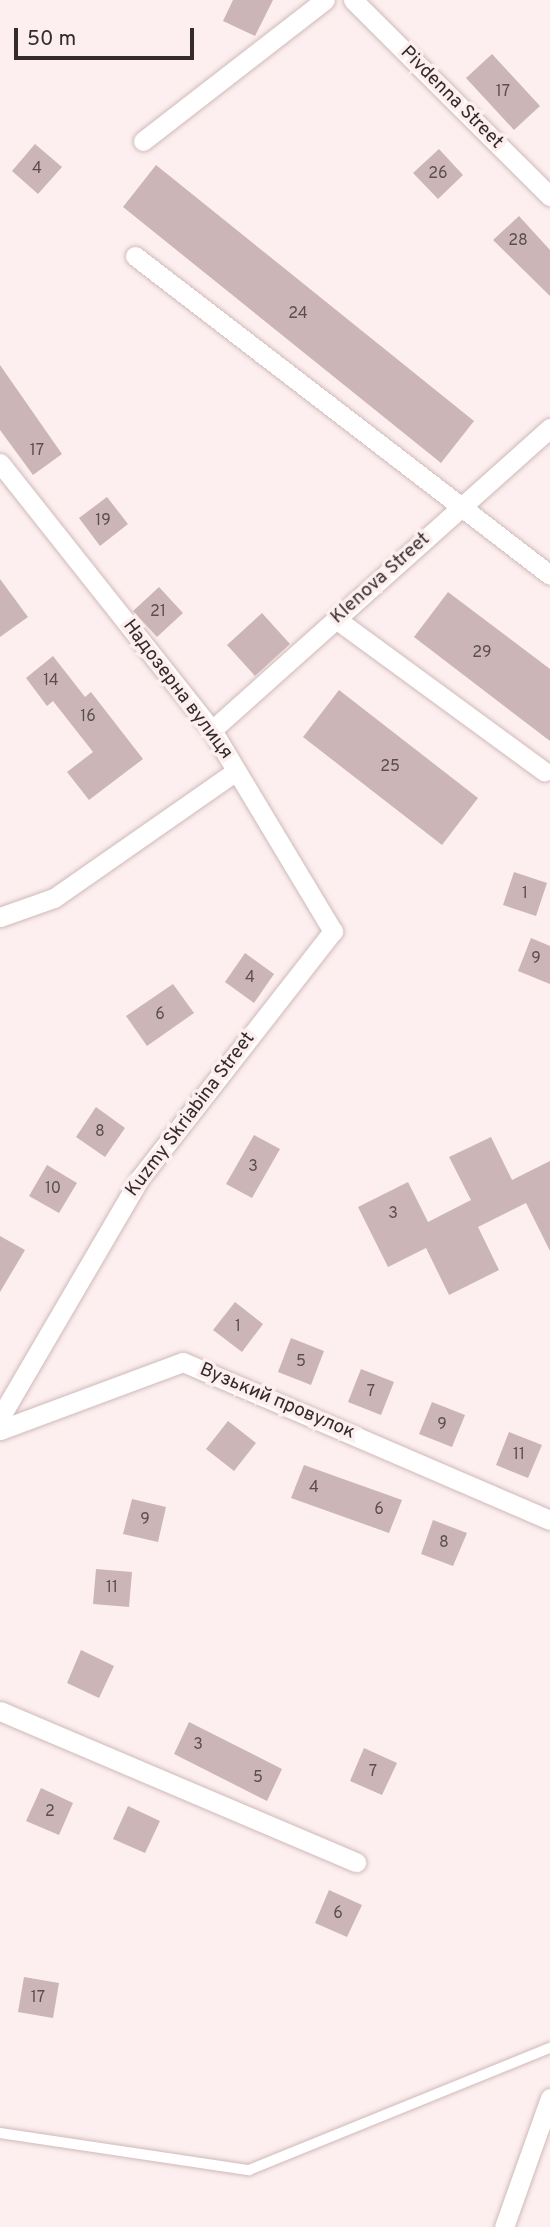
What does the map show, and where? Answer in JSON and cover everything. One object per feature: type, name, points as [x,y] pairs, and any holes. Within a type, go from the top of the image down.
[{"type":"street","points":[[143,141],[325,0]]},
{"type":"street","name":"Pivdenna Street","points":[[353,0],[550,196]]},
{"type":"street","points":[[135,256],[550,575]]},
{"type":"street","name":"Klenova Street","points":[[212,730],[550,428]]},
{"type":"street","name":"Надозерна вулиця","points":[[0,463],[212,730],[333,931]]},
{"type":"street","points":[[336,619],[544,771]]},
{"type":"street","points":[[0,917],[54,898],[236,771]]},
{"type":"street","name":"Kuzmy Skriabina Street","points":[[0,1418],[140,1178],[333,931]]},
{"type":"street","name":"Вузький провулок","points":[[0,1430],[183,1362],[550,1520]]},
{"type":"street","points":[[0,1711],[356,1862]]},
{"type":"street","points":[[504,2227],[550,2098]]},
{"type":"lane","points":[[0,2133],[249,2170],[550,2048]]},
{"type":"building","points":[[233,0],[273,0],[255,36],[223,21]]},
{"type":"building","points":[[492,54],[540,106],[514,130],[466,78]]},
{"type":"building","points":[[35,144],[62,167],[38,194],[12,171]]},
{"type":"building","points":[[439,149],[463,175],[438,199],[413,173]]},
{"type":"building","points":[[156,165],[474,421],[441,463],[123,207]]},
{"type":"building","points":[[519,216],[550,250],[550,296],[493,240]]},
{"type":"building","points":[[0,365],[62,454],[33,475],[0,430]]},
{"type":"building","points":[[107,497],[128,524],[100,546],[79,518]]},
{"type":"building","points":[[0,579],[28,617],[0,637]]},
{"type":"building","points":[[159,587],[183,613],[157,637],[133,611]]},
{"type":"building","points":[[448,592],[550,669],[550,741],[414,637]]},
{"type":"building","points":[[262,613],[290,644],[255,676],[227,645]]},
{"type":"building","points":[[53,656],[85,697],[91,692],[143,759],[89,800],[67,772],[93,752],[53,701],[47,706],[26,678]]},
{"type":"building","points":[[339,690],[478,798],[442,845],[303,737]]},
{"type":"building","points":[[514,872],[547,883],[536,916],[503,905]]},
{"type":"building","points":[[531,938],[550,946],[550,984],[518,971]]},
{"type":"building","points":[[245,953],[274,974],[254,1003],[225,982]]},
{"type":"building","points":[[173,984],[194,1013],[147,1046],[126,1016]]},
{"type":"building","points":[[96,1107],[125,1128],[105,1157],[76,1137]]},
{"type":"building","points":[[254,1135],[280,1149],[252,1198],[226,1184]]},
{"type":"building","points":[[491,1137],[512,1180],[550,1161],[550,1251],[526,1203],[478,1227],[499,1270],[449,1295],[426,1248],[388,1267],[358,1207],[408,1182],[428,1222],[471,1200],[449,1157]]},
{"type":"building","points":[[47,1165],[77,1183],[59,1213],[29,1196]]},
{"type":"building","points":[[0,1236],[25,1250],[0,1292]]},
{"type":"building","points":[[235,1302],[263,1324],[242,1352],[213,1330]]},
{"type":"building","points":[[291,1338],[324,1351],[311,1385],[278,1372]]},
{"type":"building","points":[[361,1369],[394,1382],[381,1415],[348,1402]]},
{"type":"building","points":[[432,1402],[465,1415],[452,1447],[419,1434]]},
{"type":"building","points":[[228,1421],[256,1443],[234,1471],[206,1449]]},
{"type":"building","points":[[509,1432],[542,1445],[528,1478],[496,1465]]},
{"type":"building","points":[[304,1465],[402,1500],[389,1533],[291,1498]]},
{"type":"building","points":[[132,1499],[166,1507],[158,1542],[123,1534]]},
{"type":"building","points":[[433,1520],[467,1533],[453,1566],[421,1554]]},
{"type":"building","points":[[96,1569],[132,1572],[129,1607],[93,1604]]},
{"type":"building","points":[[81,1650],[114,1666],[99,1698],[67,1683]]},
{"type":"building","points":[[189,1722],[282,1769],[267,1801],[174,1754]]},
{"type":"building","points":[[364,1748],[397,1763],[382,1795],[350,1781]]},
{"type":"building","points":[[41,1788],[73,1803],[59,1835],[26,1821]]},
{"type":"building","points":[[128,1806],[160,1821],[145,1853],[113,1839]]},
{"type":"building","points":[[329,1890],[362,1905],[347,1937],[315,1923]]},
{"type":"building","points":[[24,1977],[59,1983],[53,2018],[18,2012]]}]
